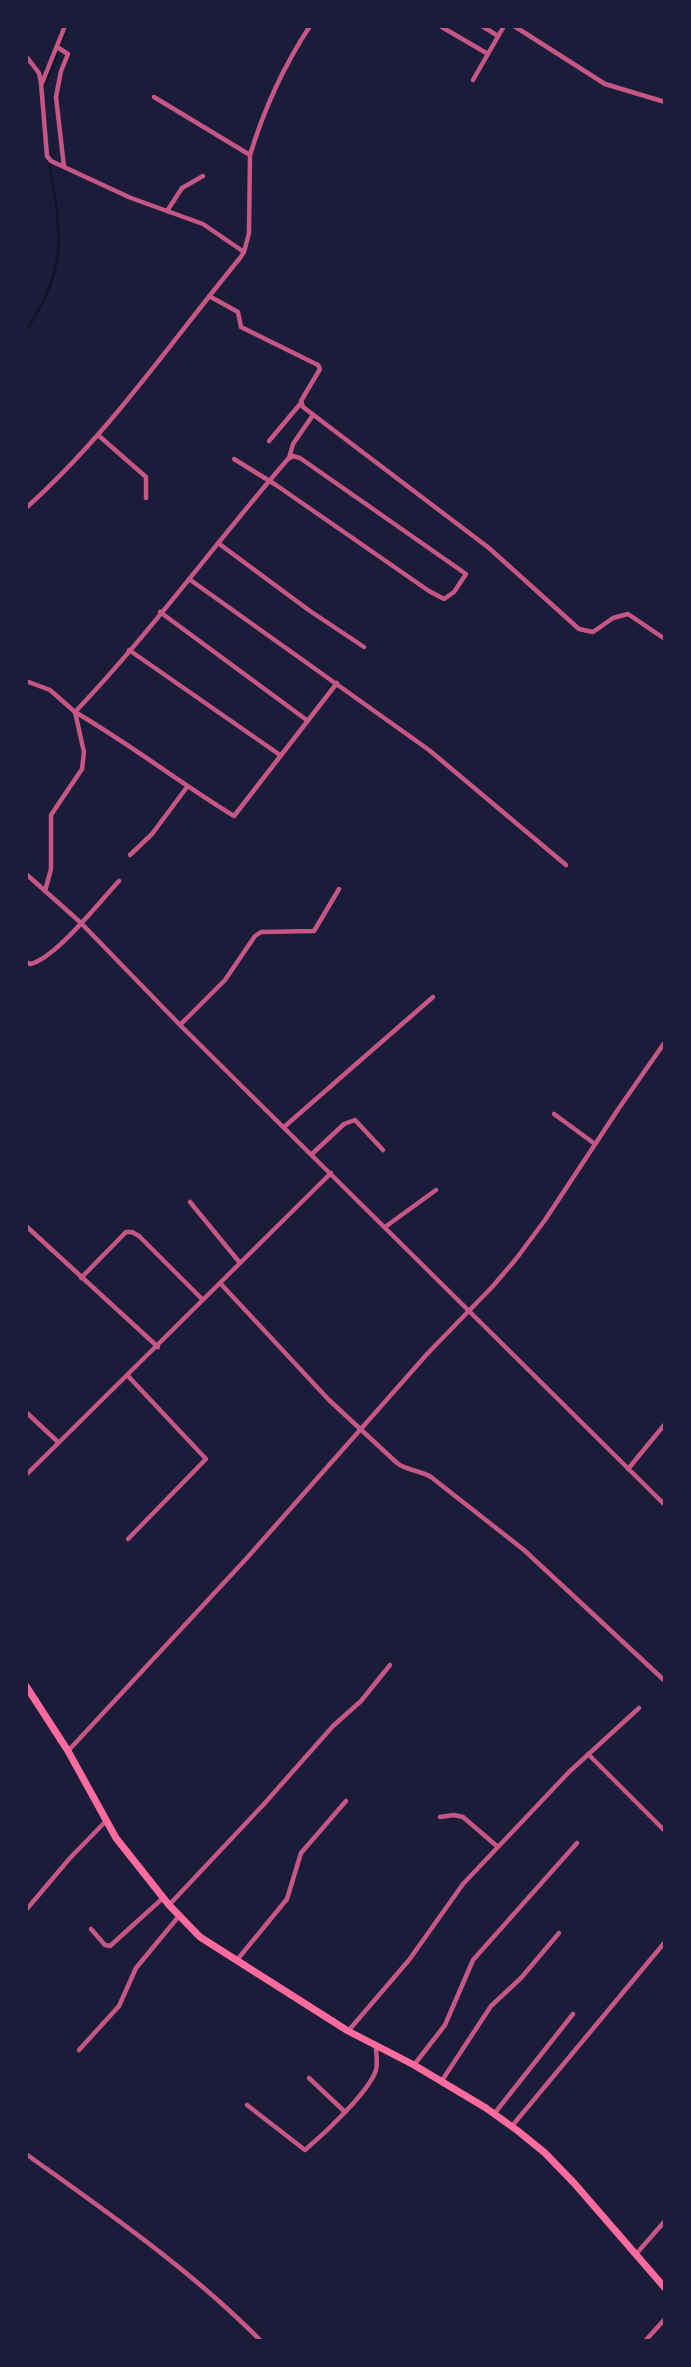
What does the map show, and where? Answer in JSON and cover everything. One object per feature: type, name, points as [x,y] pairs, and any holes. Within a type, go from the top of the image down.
[{"type":"highway","points":[[26,1686],[68,1751],[116,1838],[163,1898],[200,1937],[348,2031],[414,2065],[512,2126],[545,2153],[592,2202],[665,2288]]},
{"type":"street","points":[[41,83],[60,48],[65,26]]},
{"type":"street","points":[[26,508],[60,477],[98,435],[244,252],[248,233],[250,155],[262,116],[291,55],[310,26]]},
{"type":"street","points":[[440,26],[488,54]]},
{"type":"street","points":[[482,26],[498,36]]},
{"type":"street","points":[[473,80],[504,26]]},
{"type":"street","points":[[514,26],[606,84],[665,102]]},
{"type":"street","points":[[60,48],[68,53],[56,97],[62,166]]},
{"type":"street","points":[[26,56],[39,73],[47,156],[51,161],[131,198],[203,225],[244,252]]},
{"type":"street","points":[[154,97],[250,155]]},
{"type":"street","points":[[167,211],[181,188],[203,176]]},
{"type":"street","points":[[209,296],[238,312],[241,327],[318,365],[320,369],[301,403],[269,441]]},
{"type":"street","points":[[301,403],[313,415],[489,548],[579,629],[593,632],[613,618],[628,614],[665,639]]},
{"type":"street","points":[[75,712],[102,684],[289,458],[293,444],[313,415]]},
{"type":"street","points":[[98,435],[146,477],[146,498]]},
{"type":"street","points":[[234,459],[429,591],[444,598],[454,592],[466,574],[300,458],[289,458]]},
{"type":"street","points":[[218,543],[364,647]]},
{"type":"street","points":[[189,579],[429,750],[566,865]]},
{"type":"street","points":[[160,612],[308,721]]},
{"type":"street","points":[[129,650],[281,755]]},
{"type":"street","points":[[26,681],[50,690],[75,712],[234,816],[337,683]]},
{"type":"street","points":[[45,891],[51,869],[51,815],[84,762],[75,712]]},
{"type":"street","points":[[130,855],[152,834],[187,786]]},
{"type":"street","points":[[26,874],[80,922],[180,1025],[665,1505]]},
{"type":"street","points":[[26,962],[37,962],[48,955],[119,881]]},
{"type":"street","points":[[180,1025],[225,981],[255,936],[261,932],[314,931],[339,889]]},
{"type":"street","points":[[284,1127],[433,997]]},
{"type":"street","points":[[68,1751],[246,1559],[468,1309],[493,1286],[516,1259],[665,1042]]},
{"type":"street","points":[[554,1114],[595,1144]]},
{"type":"street","points":[[312,1154],[344,1125],[355,1120],[383,1150]]},
{"type":"street","points":[[26,1475],[331,1173]]},
{"type":"street","points":[[385,1227],[436,1190]]},
{"type":"street","points":[[190,1202],[240,1264]]},
{"type":"street","points":[[26,1226],[158,1346]]},
{"type":"street","points":[[81,1278],[125,1232],[130,1231],[139,1236],[203,1300]]},
{"type":"street","points":[[220,1283],[329,1400],[397,1463],[406,1468],[421,1470],[524,1550],[665,1681]]},
{"type":"street","points":[[128,1376],[206,1459],[128,1539]]},
{"type":"street","points":[[26,1412],[58,1443]]},
{"type":"street","points":[[628,1469],[665,1424]]},
{"type":"street","points":[[169,1905],[333,1726],[360,1702],[390,1665]]},
{"type":"street","points":[[348,2031],[409,1960],[463,1884],[588,1754],[639,1708]]},
{"type":"street","points":[[588,1754],[665,1831]]},
{"type":"street","points":[[236,1960],[287,1899],[301,1853],[346,1801]]},
{"type":"street","points":[[440,1817],[463,1817],[498,1847]]},
{"type":"street","points":[[26,1910],[106,1821]]},
{"type":"street","points":[[414,2065],[445,2025],[473,1960],[577,1843]]},
{"type":"street","points":[[91,1929],[105,1945],[110,1946],[163,1898]]},
{"type":"street","points":[[79,2050],[119,2006],[136,1968],[179,1916]]},
{"type":"street","points":[[441,2082],[491,2006],[521,1978],[559,1933]]},
{"type":"street","points":[[512,2126],[665,1942]]},
{"type":"street","points":[[494,2114],[573,2014]]},
{"type":"street","points":[[247,2105],[305,2150],[344,2112],[376,2070],[376,2047]]},
{"type":"street","points":[[309,2078],[344,2112]]},
{"type":"street","points":[[26,2154],[167,2256],[208,2289],[261,2341]]},
{"type":"street","points":[[635,2255],[665,2221]]},
{"type":"street","points":[[645,2341],[665,2319]]},
{"type":"waterway","points":[[42,92],[68,26]]},
{"type":"waterway","points":[[26,330],[49,287],[58,248],[57,208],[49,161]]}]
